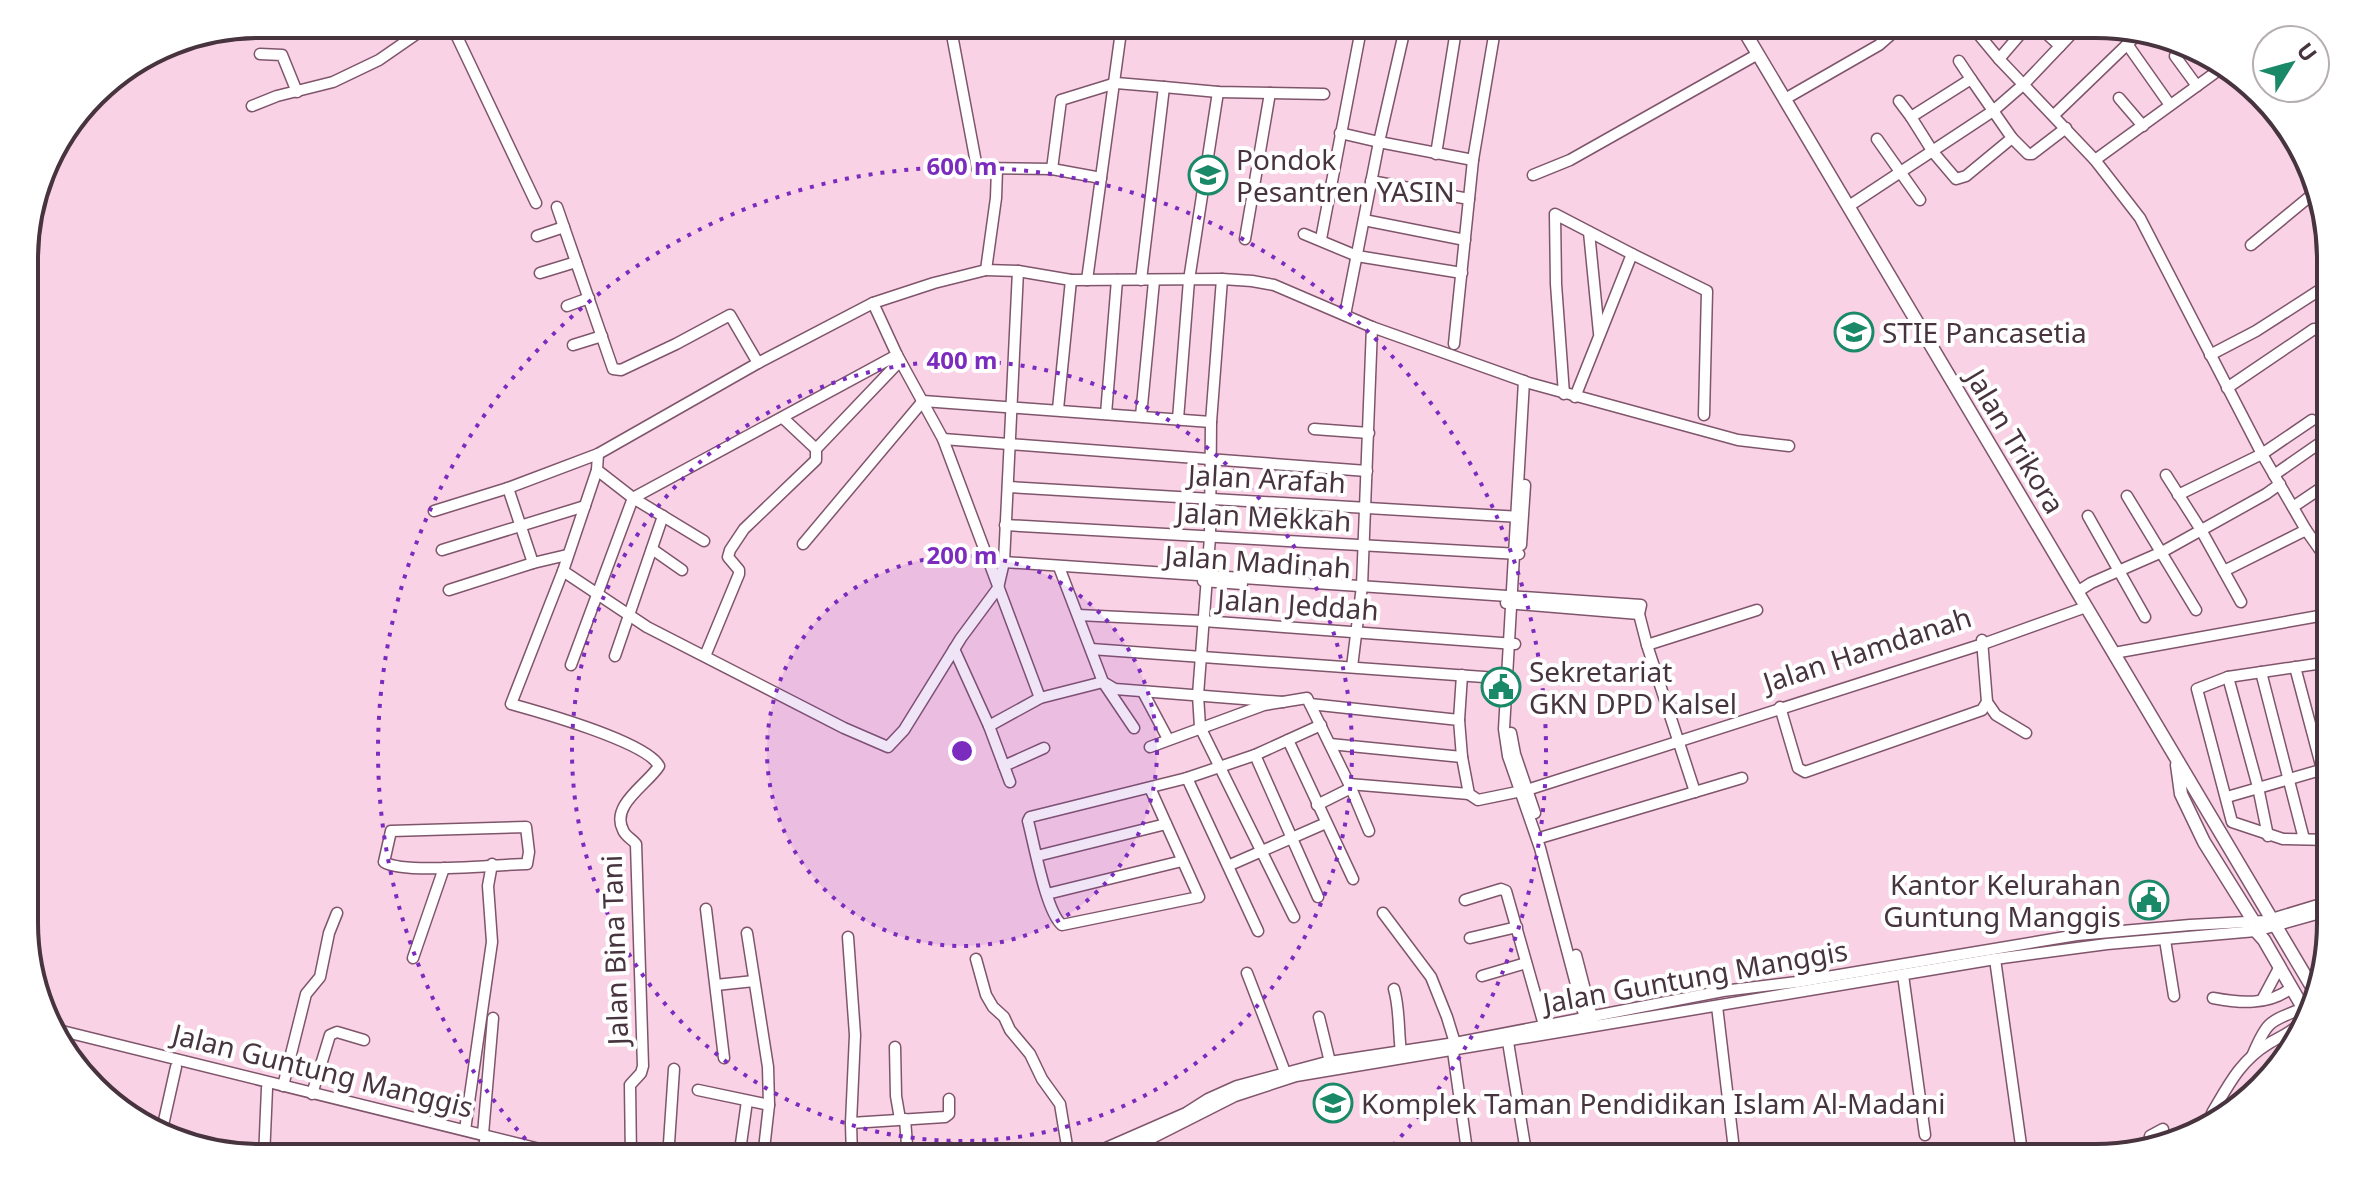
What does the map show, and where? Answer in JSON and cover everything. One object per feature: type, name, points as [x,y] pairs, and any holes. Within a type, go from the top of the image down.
[{"type":"main road","name":"Jalan Trikora","points":[[1748,38],[2309,981]]},
{"type":"main road","name":"Jalan Trikora","points":[[2177,758],[2181,794],[2204,842],[2301,1004]]},
{"type":"main road","points":[[2181,794],[2186,789],[2194,788]]},
{"type":"street","points":[[252,106],[277,96],[333,82],[379,60],[411,38]]},
{"type":"street","points":[[458,38],[536,203]]},
{"type":"street","points":[[953,38],[977,168],[1052,169],[1101,178]]},
{"type":"street","points":[[1087,280],[1121,38]]},
{"type":"street","points":[[1321,239],[1359,38]]},
{"type":"street","points":[[1345,315],[1403,38]]},
{"type":"street","points":[[1436,154],[1455,38]]},
{"type":"street","points":[[1454,344],[1473,160],[1494,38]]},
{"type":"street","points":[[1785,99],[1887,38]]},
{"type":"street","points":[[1983,38],[1999,59],[2095,160],[2140,218],[2262,454],[2306,530],[2317,542]]},
{"type":"street","points":[[1999,59],[2017,38]]},
{"type":"street","points":[[2051,38],[2060,46]]},
{"type":"street","points":[[1849,206],[1993,111],[2068,38]]},
{"type":"street","points":[[2054,115],[2130,41]]},
{"type":"street","points":[[2127,44],[2170,105]]},
{"type":"street","points":[[260,54],[282,55],[297,92]]},
{"type":"street","points":[[1533,175],[1570,160],[1758,54]]},
{"type":"street","points":[[2175,56],[2197,86]]},
{"type":"street","points":[[1959,61],[2012,138],[2028,154],[2066,128]]},
{"type":"street","points":[[2095,160],[2215,73]]},
{"type":"street","points":[[1911,117],[1971,79]]},
{"type":"street","points":[[1052,169],[1061,100],[1116,83],[1218,92],[1324,94]]},
{"type":"street","points":[[1141,280],[1164,87]]},
{"type":"street","points":[[1178,419],[1189,280],[1218,92]]},
{"type":"street","points":[[1245,239],[1270,93]]},
{"type":"street","points":[[2119,98],[2143,126]]},
{"type":"street","points":[[1899,101],[1952,177],[1960,179],[2012,138]]},
{"type":"street","points":[[1340,133],[1473,160]]},
{"type":"street","points":[[1877,139],[1920,200]]},
{"type":"street","points":[[986,270],[997,169]]},
{"type":"street","points":[[1371,181],[1469,199]]},
{"type":"street","points":[[2251,245],[2308,198]]},
{"type":"street","points":[[557,207],[613,369],[621,370],[730,315],[758,363]]},
{"type":"street","points":[[1570,396],[1556,284],[1555,214],[1707,291],[1704,415]]},
{"type":"street","points":[[1364,220],[1465,240]]},
{"type":"street","points":[[537,236],[564,227]]},
{"type":"street","points":[[1589,232],[1599,337]]},
{"type":"street","points":[[1304,234],[1357,256],[1462,273]]},
{"type":"street","points":[[1570,396],[1599,337],[1632,254]]},
{"type":"street","points":[[540,273],[576,262]]},
{"type":"street","points":[[434,511],[508,488],[598,454],[758,363],[873,303],[986,270],[1018,271],[1071,280],[1222,279],[1274,285],[1372,327],[1570,396],[1738,440],[1789,446]]},
{"type":"street","points":[[598,454],[597,470],[563,571],[629,615],[844,728],[888,747],[904,730],[954,649],[998,588],[1003,564],[1008,487],[1018,271]]},
{"type":"street","points":[[1222,279],[1211,422],[1210,537],[1198,695],[1200,727],[1294,917]]},
{"type":"street","points":[[1058,409],[1071,280]]},
{"type":"street","points":[[1106,414],[1117,280]]},
{"type":"street","points":[[1141,416],[1154,281]]},
{"type":"street","points":[[2210,355],[2256,331],[2317,292]]},
{"type":"street","points":[[567,306],[589,298]]},
{"type":"street","points":[[873,303],[898,358],[943,439],[1040,698]]},
{"type":"street","points":[[1352,667],[1362,589],[1372,327]]},
{"type":"street","points":[[2227,388],[2314,329]]},
{"type":"street","points":[[573,345],[602,336]]},
{"type":"street","points":[[571,665],[633,498],[898,358]]},
{"type":"street","points":[[705,656],[739,574],[728,557],[730,550],[744,529],[816,460],[816,449],[898,358]]},
{"type":"street","points":[[1526,382],[1518,554],[1504,729],[1508,756],[1540,848],[1590,1023]]},
{"type":"street","points":[[923,401],[1211,422]]},
{"type":"street","points":[[803,544],[923,401]]},
{"type":"street","points":[[783,418],[816,449]]},
{"type":"street","points":[[2178,495],[2262,454],[2312,420]]},
{"type":"street","points":[[1314,429],[1369,433]]},
{"type":"street","points":[[943,439],[1367,471]]},
{"type":"street","name":"Jalan Hamdanah","points":[[1676,738],[1982,641],[2082,600],[2120,571],[2201,530],[2277,479],[2317,447]]},
{"type":"street","points":[[597,470],[633,498],[704,541]]},
{"type":"street","points":[[2166,475],[2241,602]]},
{"type":"street","name":"Jalan Arafah","points":[[1008,487],[1520,517]]},
{"type":"street","points":[[508,488],[533,563]]},
{"type":"street","points":[[2293,507],[2317,491]]},
{"type":"street","points":[[2127,496],[2196,610]]},
{"type":"street","points":[[442,550],[585,506]]},
{"type":"street","points":[[615,656],[663,516]]},
{"type":"street","points":[[2088,516],[2145,617]]},
{"type":"street","name":"Jalan Mekkah","points":[[1005,525],[1518,554]]},
{"type":"street","points":[[2224,571],[2306,530]]},
{"type":"street","points":[[652,549],[682,570]]},
{"type":"street","points":[[449,590],[567,555]]},
{"type":"street","name":"Jalan Madinah","points":[[1003,564],[1640,610],[1647,645]]},
{"type":"street","points":[[1060,570],[1103,682],[1134,728]]},
{"type":"street","name":"Jalan Bina Tani","points":[[563,571],[511,704],[617,739],[658,763],[657,770],[626,803],[621,814],[623,831],[636,844],[639,921],[643,1066],[630,1085],[631,1144]]},
{"type":"street","points":[[1695,792],[1647,645],[1757,610]]},
{"type":"street","name":"Jalan Jeddah","points":[[1078,615],[1512,644]]},
{"type":"street","points":[[2114,653],[2317,616]]},
{"type":"street","points":[[1982,641],[1987,702],[1996,715],[2026,733]]},
{"type":"street","name":"Jalan Hamdanah","points":[[1350,786],[1469,794],[1478,800],[1982,641]]},
{"type":"street","points":[[954,649],[1010,782]]},
{"type":"street","points":[[1091,649],[1510,679]]},
{"type":"street","points":[[2317,664],[2228,677],[2197,689],[2232,822],[2268,836],[2317,839]]},
{"type":"street","points":[[2295,667],[2317,739]]},
{"type":"street","points":[[2261,672],[2304,839]]},
{"type":"street","points":[[1462,675],[1459,720],[1469,794]]},
{"type":"street","points":[[2228,677],[2268,836]]},
{"type":"street","points":[[989,726],[1040,698],[1103,682],[1115,689],[1283,702]]},
{"type":"street","points":[[1143,692],[1168,739]]},
{"type":"street","points":[[1150,747],[1264,705],[1305,697],[1369,831]]},
{"type":"street","points":[[1780,707],[1798,768],[1805,772],[1982,710],[1987,702]]},
{"type":"street","points":[[1310,704],[1459,720]]},
{"type":"street","points":[[1150,788],[1199,897],[1067,925],[1056,921],[1028,821],[1030,817],[1187,778],[1255,755],[1321,725]]},
{"type":"street","points":[[1288,740],[1353,879]]},
{"type":"street","points":[[1330,744],[1462,757]]},
{"type":"street","points":[[1004,766],[1044,748]]},
{"type":"street","points":[[1255,755],[1318,897]]},
{"type":"street","points":[[2227,797],[2317,771]]},
{"type":"street","points":[[1187,778],[1258,931]]},
{"type":"street","points":[[1543,837],[1742,778]]},
{"type":"street","points":[[1317,805],[1350,786]]},
{"type":"street","points":[[1520,789],[1543,837],[1590,1023]]},
{"type":"street","points":[[1230,865],[1326,823]]},
{"type":"street","points":[[1037,856],[1166,824]]},
{"type":"street","points":[[527,827],[529,862],[492,864],[444,868],[386,865],[384,856],[391,831],[527,827]]},
{"type":"street","points":[[1047,894],[1182,861]]},
{"type":"street","points":[[465,1130],[492,942],[488,886],[492,864]]},
{"type":"street","points":[[413,958],[444,868]]},
{"type":"street","points":[[1465,900],[1504,889],[1544,1025]]},
{"type":"street","points":[[706,909],[724,1058]]},
{"type":"street","points":[[266,1144],[274,1087],[306,994],[320,977],[337,913]]},
{"type":"street","points":[[1383,913],[1431,977],[1447,1017],[1454,1047],[1466,1144]]},
{"type":"street","name":"Jalan Guntung Manggis","points":[[1115,1144],[1186,1113],[1214,1096],[1285,1072],[1330,1062],[1508,1042],[1723,991],[1798,987],[1903,975],[1995,959],[2255,927],[2317,913]]},
{"type":"street","points":[[1470,938],[1517,927]]},
{"type":"street","name":"Jalan Guntung Manggis","points":[[1138,1144],[1235,1096],[1296,1076],[1454,1047],[1544,1025],[1590,1023],[1717,1006],[1798,987],[2103,932],[2255,927]]},
{"type":"street","points":[[747,933],[768,1067],[769,1105],[765,1144]]},
{"type":"street","points":[[848,937],[855,1035],[852,1144]]},
{"type":"street","points":[[2165,940],[2174,996]]},
{"type":"street","points":[[976,959],[986,995],[1030,1054],[1042,1079],[1060,1104],[1067,1144]]},
{"type":"street","points":[[1995,959],[2021,1144]]},
{"type":"street","points":[[1482,976],[1526,963]]},
{"type":"street","points":[[2262,1000],[2279,968]]},
{"type":"street","points":[[1247,973],[1285,1072]]},
{"type":"street","points":[[1903,975],[1925,1135]]},
{"type":"street","points":[[716,985],[754,981]]},
{"type":"street","points":[[2213,998],[2246,1002],[2279,998],[2291,988]]},
{"type":"street","points":[[1394,989],[1400,1009],[1397,1019],[1401,1052]]},
{"type":"street","points":[[1717,1006],[1733,1144]]},
{"type":"street","points":[[2252,1055],[2267,1024],[2274,1019],[2297,1015]]},
{"type":"street","points":[[1319,1017],[1330,1062]]},
{"type":"street","points":[[484,1144],[493,1018]]},
{"type":"street","name":"Jalan Guntung Manggis","points":[[67,1032],[274,1087],[515,1144]]},
{"type":"street","points":[[312,1094],[330,1035],[337,1032],[364,1040]]},
{"type":"street","points":[[2214,1110],[2238,1068],[2288,1032]]},
{"type":"street","name":"Jalan Guntung Manggis","points":[[71,1040],[176,1067],[312,1094],[465,1130],[506,1144]]},
{"type":"street","points":[[1508,1042],[1525,1144]]},
{"type":"street","points":[[895,1047],[896,1096],[906,1144]]},
{"type":"street","points":[[164,1122],[176,1067]]},
{"type":"street","points":[[669,1144],[674,1069]]},
{"type":"street","points":[[698,1090],[769,1105]]},
{"type":"street","points":[[851,1123],[948,1116],[949,1099]]},
{"type":"street","points":[[741,1144],[747,1101]]},
{"type":"street","points":[[2150,1137],[2163,1129]]},
{"type":"street","points":[[1150,1139],[1151,1144]]},
{"type":"place","name":"Pondok Pesantren YASIN","points":[[1208,175]]},
{"type":"place","name":"STIE Pancasetia","points":[[1854,332]]},
{"type":"place","name":"Sekretariat GKN DPD Kalsel","points":[[1501,687]]},
{"type":"place","name":"Kantor Kelurahan Guntung Manggis","points":[[2149,900]]},
{"type":"place","name":"Komplek Taman Pendidikan Islam Al-Madani","points":[[1333,1103]]}]
